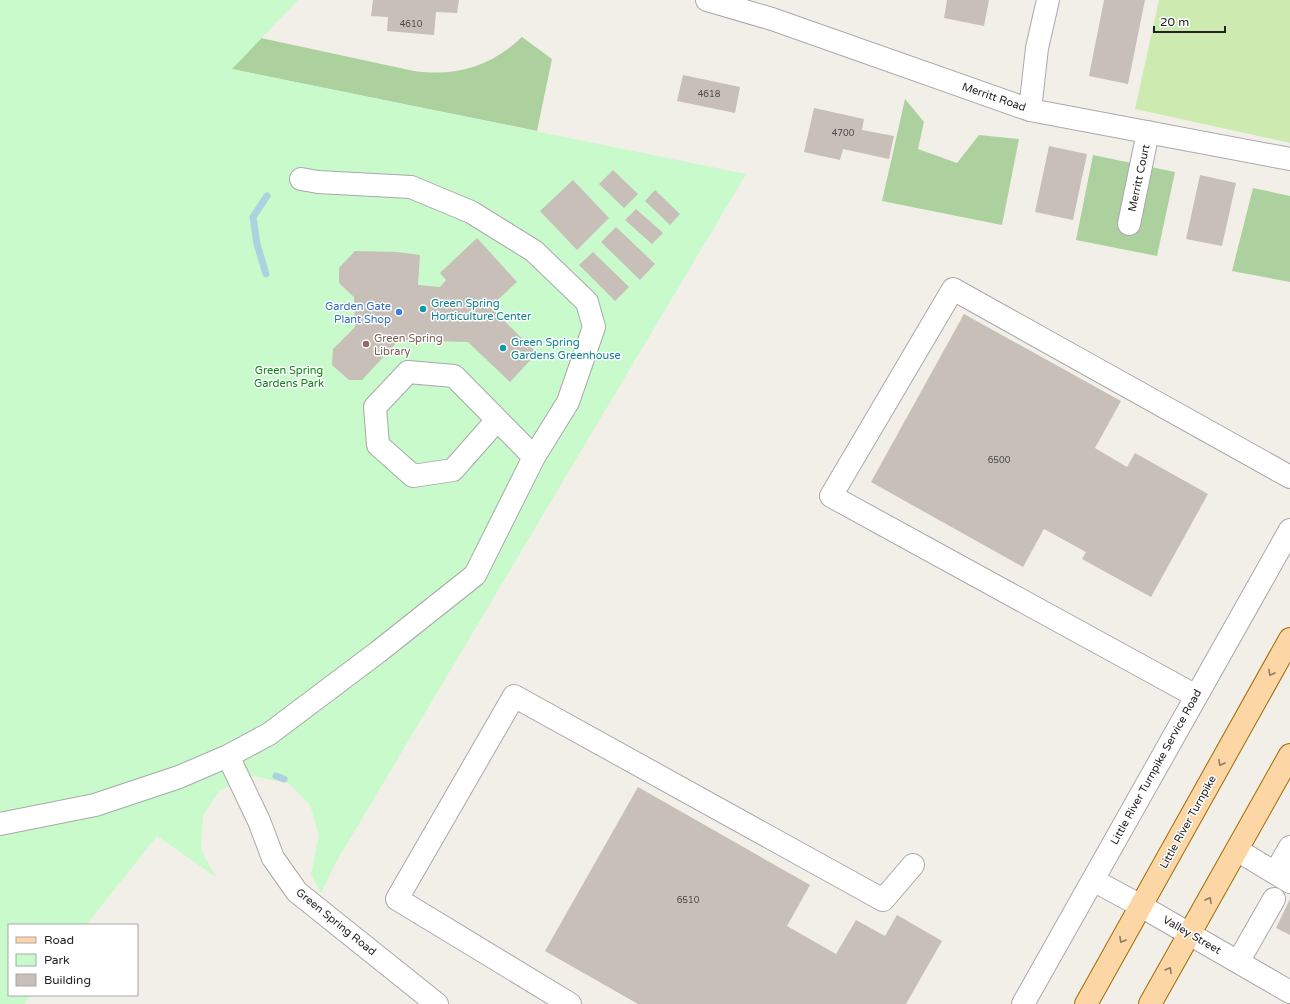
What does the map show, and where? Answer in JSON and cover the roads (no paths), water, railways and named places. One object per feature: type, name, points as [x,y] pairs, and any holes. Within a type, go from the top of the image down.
[{"type":"main road","name":"Little River Turnpike","points":[[1086,1004],[1290,639]]},
{"type":"main road","points":[[1150,1004],[1237,850],[1285,779],[1290,755]]},
{"type":"street","name":"Merritt Road","points":[[707,0],[772,19],[1030,110],[1290,159]]},
{"type":"street","points":[[1030,110],[1037,48],[1048,0]]},
{"type":"street","name":"Merritt Court","points":[[1129,224],[1148,132]]},
{"type":"street","points":[[0,824],[95,805],[179,777],[228,756],[269,734],[378,652],[474,575],[534,457],[568,402],[594,326],[587,302],[534,251],[471,212],[411,187],[318,182],[301,179]]},
{"type":"street","points":[[1196,696],[831,496],[954,289],[1290,477]]},
{"type":"street","points":[[498,420],[453,470],[413,476],[378,445],[375,407],[408,372],[454,376],[498,420],[534,457]]},
{"type":"street","name":"Little River Turnpike Service Road","points":[[1023,1004],[1290,530]]},
{"type":"street","points":[[570,1004],[397,899],[514,696],[883,900],[913,865]]},
{"type":"street","name":"Green Spring Road","points":[[228,756],[259,821],[273,858],[297,892],[437,1004]]},
{"type":"street","points":[[1237,850],[1283,878],[1290,847]]},
{"type":"street","name":"Valley Street","points":[[1093,880],[1290,992]]},
{"type":"street","points":[[1238,962],[1274,899]]},
{"type":"waterway","points":[[266,274],[257,244],[253,217],[267,196]]},
{"type":"waterway","points":[[276,776],[284,779]]},
{"type":"place","name":"Green Spring Horticulture Center","points":[[423,309]]},
{"type":"place","name":"Garden Gate Plant Shop","points":[[399,312]]},
{"type":"place","name":"Green Spring Library","points":[[366,344]]},
{"type":"place","name":"Green Spring Gardens Greenhouse","points":[[503,348]]},
{"type":"park label","name":"Green Spring Gardens Park","points":[[289,376]]}]
